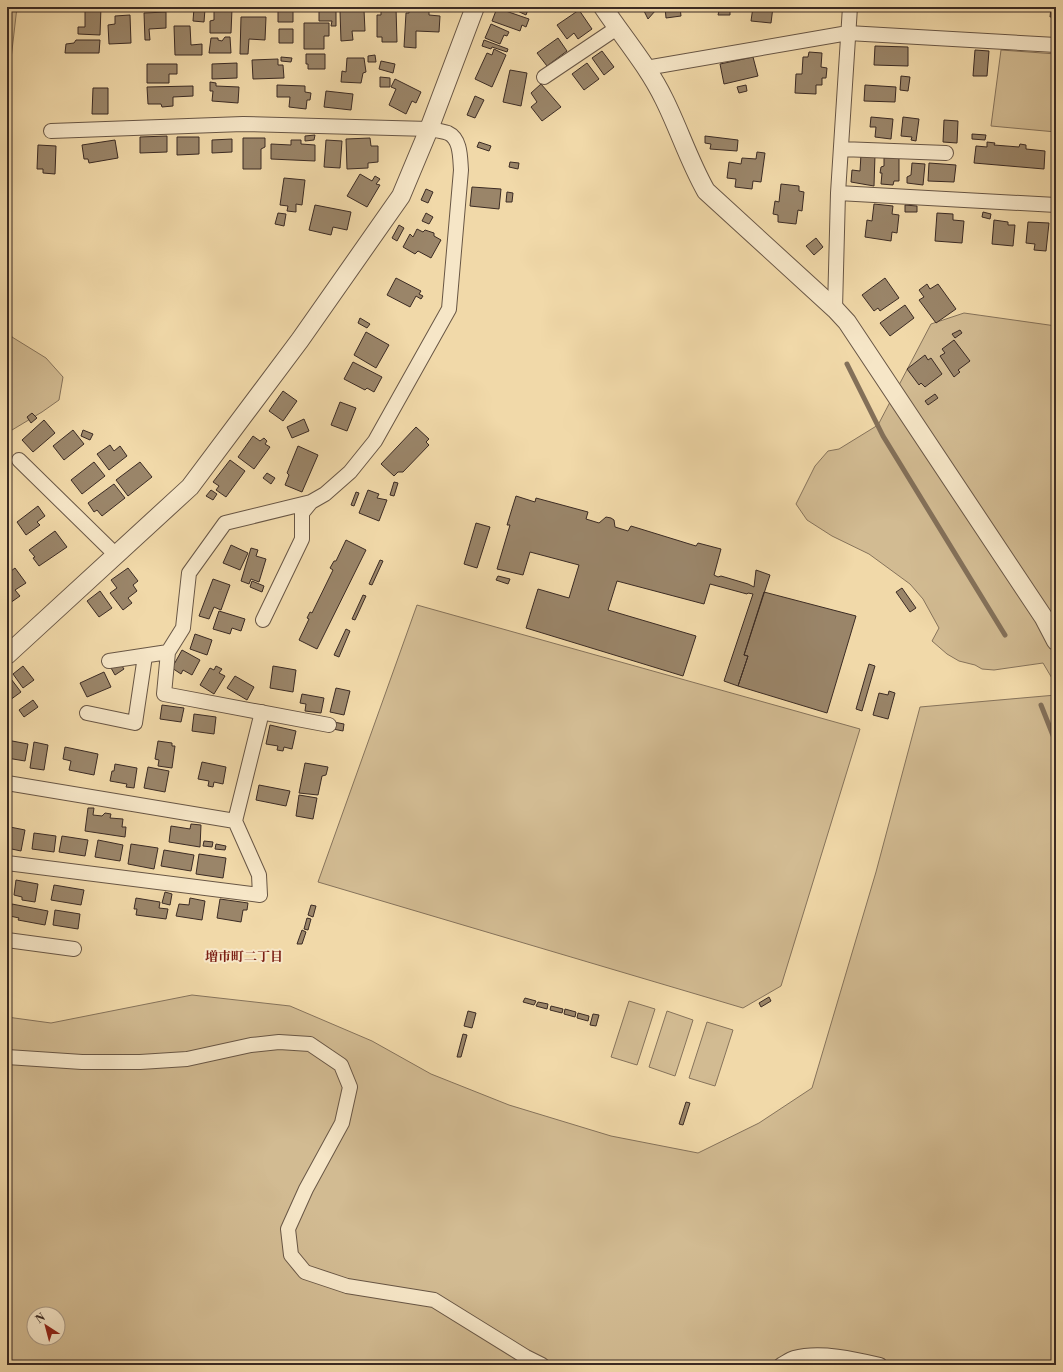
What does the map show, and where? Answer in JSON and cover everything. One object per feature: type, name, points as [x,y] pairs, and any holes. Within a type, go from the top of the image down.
[{"type":"street","points":[[7,655],[190,487],[300,340],[401,196],[429,129],[475,7]]},
{"type":"street","points":[[603,7],[646,68],[664,98],[698,176],[706,190],[847,322],[1044,618],[1056,641]]},
{"type":"street","points":[[835,310],[840,149],[850,7]]},
{"type":"street","points":[[544,77],[617,28]]},
{"type":"street","points":[[646,68],[848,33],[1056,44]]},
{"type":"street","points":[[51,131],[243,124],[429,129],[448,133],[454,137],[459,148],[461,170],[449,309],[375,441],[350,472],[325,494],[311,502],[225,523],[189,573],[183,628],[168,652],[164,694],[329,725]]},
{"type":"street","points":[[840,149],[946,153]]},
{"type":"street","points":[[838,193],[1056,205]]},
{"type":"street","points":[[19,460],[116,555]]},
{"type":"street","points":[[263,620],[302,539],[302,513],[311,502]]},
{"type":"street","points":[[109,661],[168,652]]},
{"type":"street","points":[[86,714],[135,722],[145,656]]},
{"type":"street","points":[[7,863],[260,895],[259,875],[235,821],[262,712]]},
{"type":"street","points":[[7,783],[235,821]]},
{"type":"street","points":[[7,940],[74,949]]},
{"type":"street","points":[[7,1057],[82,1062],[140,1062],[187,1059],[251,1045],[279,1042],[310,1044],[341,1065],[350,1087],[342,1123],[306,1189],[288,1229],[291,1255],[305,1272],[347,1286],[434,1300],[526,1357],[542,1365]]},
{"type":"street","points":[[781,1365],[794,1358],[817,1356],[857,1360],[880,1365]]},
{"type":"shaded area","points":[[7,7],[17,7],[7,94]]},
{"type":"shaded area","points":[[1001,50],[1056,54],[1056,132],[991,126]]},
{"type":"shaded area","points":[[964,313],[1056,326],[1056,685],[1043,663],[994,670],[982,669],[975,665],[959,661],[947,654],[932,641],[939,628],[923,599],[910,584],[869,554],[832,536],[807,520],[796,504],[815,466],[828,451],[839,449],[878,425],[931,324]]},
{"type":"shaded area","points":[[7,329],[12,337],[46,358],[63,377],[59,400],[7,433]]},
{"type":"shaded area","points":[[417,605],[860,729],[781,986],[743,1008],[318,882]]},
{"type":"shaded area","points":[[1056,695],[1056,1365],[7,1365],[7,1017],[51,1023],[192,995],[290,1006],[372,1041],[431,1074],[509,1105],[611,1136],[698,1153],[759,1123],[812,1088],[876,872],[920,707]]},
{"type":"shaded area","points":[[629,1001],[655,1009],[637,1065],[611,1057]]},
{"type":"shaded area","points":[[667,1011],[693,1020],[675,1076],[649,1067]]},
{"type":"shaded area","points":[[707,1022],[733,1030],[715,1086],[689,1078]]},
{"type":"building","points":[[85,7],[101,7],[100,35],[78,34],[78,27],[85,27]]},
{"type":"building","points":[[319,7],[336,7],[336,26],[331,26],[332,21],[319,21]]},
{"type":"building","points":[[417,7],[429,7],[429,15],[440,16],[439,32],[416,31],[416,48],[404,47],[406,13],[409,13],[409,8],[417,9]]},
{"type":"building","points":[[509,7],[529,7],[526,15]]},
{"type":"building","points":[[642,7],[656,7],[656,10],[648,19]]},
{"type":"building","points":[[665,7],[680,7],[681,16],[666,18]]},
{"type":"building","points":[[713,7],[730,7],[730,15],[718,15],[719,11],[712,11]]},
{"type":"building","points":[[753,7],[773,7],[771,23],[751,21]]},
{"type":"building","points":[[1051,7],[1056,7],[1056,17],[1050,17]]},
{"type":"building","points":[[194,8],[205,9],[204,22],[193,21]]},
{"type":"building","points":[[381,8],[396,8],[397,42],[382,42],[382,37],[377,37],[377,15],[381,15]]},
{"type":"building","points":[[497,8],[529,19],[526,27],[522,25],[520,31],[492,21]]},
{"type":"building","points":[[214,9],[232,9],[231,33],[210,33],[210,21],[214,20]]},
{"type":"building","points":[[278,10],[293,10],[293,22],[278,22]]},
{"type":"building","points":[[364,10],[365,31],[352,31],[353,40],[341,41],[340,11]]},
{"type":"building","points":[[579,10],[592,29],[578,39],[574,33],[567,39],[557,25]]},
{"type":"building","points":[[166,12],[166,28],[149,29],[150,40],[145,40],[144,13]]},
{"type":"building","points":[[130,15],[131,43],[109,44],[108,25],[115,24],[115,16]]},
{"type":"building","points":[[241,17],[266,17],[265,40],[249,39],[248,54],[240,54]]},
{"type":"building","points":[[304,23],[329,23],[329,36],[324,36],[324,49],[304,49]]},
{"type":"building","points":[[491,24],[509,32],[507,36],[504,35],[500,44],[485,38]]},
{"type":"building","points":[[174,26],[190,26],[191,45],[202,44],[202,55],[175,55]]},
{"type":"building","points":[[279,29],[293,29],[293,43],[279,43]]},
{"type":"building","points":[[225,37],[230,37],[231,53],[209,53],[211,38],[218,38],[218,40],[222,41]]},
{"type":"building","points":[[558,38],[567,51],[547,66],[537,53]]},
{"type":"building","points":[[76,40],[100,40],[99,53],[65,53],[66,44],[74,43]]},
{"type":"building","points":[[484,40],[508,49],[507,52],[492,47],[491,49],[482,46]]},
{"type":"building","points":[[875,46],[908,47],[908,66],[874,65]]},
{"type":"building","points":[[494,49],[506,55],[492,87],[475,79],[487,53],[492,55]]},
{"type":"building","points":[[975,50],[989,51],[987,76],[973,76]]},
{"type":"building","points":[[602,51],[614,67],[604,75],[592,58]]},
{"type":"building","points":[[809,52],[822,53],[821,67],[827,68],[826,78],[822,78],[822,85],[816,85],[816,94],[795,93],[796,74],[802,74],[803,57],[808,57]]},
{"type":"building","points":[[306,54],[325,54],[325,69],[308,69],[308,64],[306,64]]},
{"type":"building","points":[[375,55],[376,62],[368,62],[368,56]]},
{"type":"building","points":[[281,57],[292,58],[291,62],[281,61]]},
{"type":"building","points":[[753,57],[758,76],[724,84],[720,64]]},
{"type":"building","points":[[347,58],[364,58],[366,72],[363,73],[361,83],[341,82],[342,71],[346,72]]},
{"type":"building","points":[[278,59],[278,65],[283,65],[284,78],[253,79],[252,60]]},
{"type":"building","points":[[381,61],[395,64],[393,73],[379,69]]},
{"type":"building","points":[[237,63],[237,78],[212,79],[212,64]]},
{"type":"building","points":[[587,63],[599,79],[584,90],[572,74]]},
{"type":"building","points":[[147,64],[177,64],[177,74],[169,74],[169,83],[147,83]]},
{"type":"building","points":[[510,70],[527,73],[521,106],[503,102]]},
{"type":"building","points":[[901,76],[910,77],[908,91],[900,90]]},
{"type":"building","points":[[380,77],[390,78],[390,87],[380,87]]},
{"type":"building","points":[[395,79],[421,92],[416,103],[412,101],[406,114],[389,105],[396,89],[391,87]]},
{"type":"building","points":[[210,82],[216,83],[216,86],[239,87],[238,103],[212,101],[213,91],[210,91]]},
{"type":"building","points":[[541,84],[561,107],[542,121],[531,107],[537,102],[531,93]]},
{"type":"building","points":[[277,85],[305,86],[305,92],[311,93],[310,100],[307,100],[306,109],[289,107],[290,97],[277,97]]},
{"type":"building","points":[[746,85],[747,91],[739,93],[737,87]]},
{"type":"building","points":[[865,85],[896,87],[895,102],[864,101]]},
{"type":"building","points":[[193,86],[193,96],[173,97],[173,106],[162,107],[161,104],[148,104],[147,87]]},
{"type":"building","points":[[93,88],[108,88],[108,114],[92,114]]},
{"type":"building","points":[[326,91],[353,94],[351,110],[324,107]]},
{"type":"building","points":[[475,96],[484,100],[475,118],[467,115]]},
{"type":"building","points":[[871,117],[893,119],[891,139],[875,137],[876,127],[870,127]]},
{"type":"building","points":[[903,117],[919,119],[916,141],[911,140],[912,137],[901,136]]},
{"type":"building","points":[[944,120],[958,121],[957,143],[943,142]]},
{"type":"building","points":[[972,134],[986,135],[985,140],[972,139]]},
{"type":"building","points":[[315,135],[314,140],[305,141],[305,136]]},
{"type":"building","points":[[167,136],[167,152],[140,153],[140,137]]},
{"type":"building","points":[[705,136],[738,140],[737,151],[710,149],[711,144],[705,143]]},
{"type":"building","points":[[177,137],[199,137],[199,154],[177,155]]},
{"type":"building","points":[[243,138],[265,138],[265,147],[261,149],[261,169],[243,169]]},
{"type":"building","points":[[370,138],[371,146],[378,146],[378,162],[368,163],[368,168],[347,169],[346,139]]},
{"type":"building","points":[[232,139],[232,152],[212,153],[212,140]]},
{"type":"building","points":[[115,140],[118,158],[89,163],[88,159],[84,159],[82,145]]},
{"type":"building","points":[[291,140],[301,140],[301,144],[315,145],[315,161],[271,159],[271,144],[291,145]]},
{"type":"building","points":[[326,140],[342,141],[340,168],[324,167]]},
{"type":"building","points":[[479,142],[491,146],[489,151],[477,147]]},
{"type":"building","points":[[987,142],[995,143],[994,145],[1019,147],[1020,144],[1026,145],[1026,149],[1045,151],[1044,169],[974,163],[976,146],[987,147]]},
{"type":"building","points":[[38,145],[56,146],[55,174],[43,173],[43,169],[37,169]]},
{"type":"building","points":[[757,152],[765,153],[761,182],[753,181],[752,189],[735,187],[736,179],[727,178],[729,162],[741,164],[742,158],[756,159]]},
{"type":"building","points":[[861,154],[875,155],[874,186],[851,182],[852,170],[860,171]]},
{"type":"building","points":[[884,158],[899,158],[899,181],[894,181],[893,185],[881,184],[882,173],[880,173],[881,167],[884,166]]},
{"type":"building","points":[[510,162],[519,163],[518,169],[509,167]]},
{"type":"building","points":[[912,163],[925,164],[923,185],[907,183],[907,177],[911,175]]},
{"type":"building","points":[[929,163],[956,165],[954,182],[928,181]]},
{"type":"building","points":[[360,174],[372,181],[375,176],[380,179],[376,184],[380,185],[367,207],[347,196]]},
{"type":"building","points":[[284,178],[305,180],[302,205],[296,204],[296,212],[287,211],[288,206],[280,205]]},
{"type":"building","points":[[781,184],[799,186],[799,191],[804,192],[802,211],[798,210],[796,224],[778,222],[778,215],[773,214],[775,201],[779,202]]},
{"type":"building","points":[[472,187],[501,189],[499,209],[470,206]]},
{"type":"building","points":[[426,189],[433,192],[428,203],[421,200]]},
{"type":"building","points":[[507,192],[513,193],[512,202],[506,202]]},
{"type":"building","points":[[874,204],[893,206],[892,214],[899,215],[897,233],[892,232],[891,241],[865,237],[867,220],[872,221]]},
{"type":"building","points":[[315,205],[351,212],[347,230],[333,227],[331,235],[309,230]]},
{"type":"building","points":[[905,205],[917,206],[917,212],[905,212]]},
{"type":"building","points":[[983,212],[991,214],[990,219],[982,217]]},
{"type":"building","points":[[278,213],[286,214],[284,226],[275,224]]},
{"type":"building","points":[[426,213],[433,217],[429,224],[422,221]]},
{"type":"building","points":[[937,213],[953,214],[953,220],[964,221],[962,243],[935,241]]},
{"type":"building","points":[[994,220],[1008,222],[1008,225],[1015,225],[1013,246],[992,244]]},
{"type":"building","points":[[1028,222],[1049,223],[1046,251],[1034,250],[1035,244],[1026,243]]},
{"type":"building","points":[[399,225],[404,228],[397,241],[392,238]]},
{"type":"building","points":[[417,229],[423,232],[425,230],[434,233],[434,236],[441,240],[431,258],[418,251],[415,254],[403,247],[410,234],[413,237]]},
{"type":"building","points":[[816,238],[823,247],[814,255],[806,246]]},
{"type":"building","points":[[396,278],[421,291],[419,294],[423,296],[421,299],[416,296],[410,307],[387,295]]},
{"type":"building","points":[[885,278],[899,298],[880,311],[878,308],[874,311],[862,295]]},
{"type":"building","points":[[927,284],[930,289],[938,284],[956,309],[936,323],[919,300],[924,297],[919,290]]},
{"type":"building","points":[[905,305],[914,318],[890,336],[880,323]]},
{"type":"building","points":[[360,318],[370,324],[367,328],[358,323]]},
{"type":"building","points":[[960,330],[962,333],[955,338],[952,334]]},
{"type":"building","points":[[366,332],[389,345],[376,368],[354,355]]},
{"type":"building","points":[[954,340],[970,361],[958,370],[960,372],[954,377],[940,356],[945,353],[942,349]]},
{"type":"building","points":[[925,355],[928,360],[931,358],[942,374],[925,387],[921,383],[919,385],[907,369]]},
{"type":"building","points":[[353,362],[382,377],[374,392],[367,388],[365,390],[344,379]]},
{"type":"building","points":[[283,391],[297,401],[283,421],[269,411]]},
{"type":"building","points":[[935,394],[938,398],[928,405],[925,401]]},
{"type":"building","points":[[340,402],[356,408],[347,431],[331,425]]},
{"type":"building","points":[[32,413],[37,418],[31,423],[27,417]]},
{"type":"building","points":[[304,419],[309,431],[292,438],[287,427]]},
{"type":"building","points":[[44,420],[55,433],[33,452],[22,440]]},
{"type":"building","points":[[416,427],[429,439],[426,442],[429,445],[403,472],[398,472],[394,476],[381,464]]},
{"type":"building","points":[[73,430],[84,444],[64,460],[53,446]]},
{"type":"building","points":[[83,430],[93,434],[90,440],[81,436]]},
{"type":"building","points":[[253,436],[260,441],[264,438],[267,441],[265,444],[270,447],[254,469],[238,457]]},
{"type":"building","points":[[110,445],[114,451],[120,446],[127,456],[109,470],[97,454]]},
{"type":"building","points":[[298,446],[318,455],[302,492],[285,485],[289,475],[287,473]]},
{"type":"building","points":[[230,460],[245,471],[226,497],[216,490],[219,486],[213,482]]},
{"type":"building","points":[[94,462],[105,476],[82,494],[71,480]]},
{"type":"building","points":[[140,462],[152,477],[128,496],[116,480]]},
{"type":"building","points":[[267,473],[275,478],[271,484],[263,478]]},
{"type":"building","points":[[394,482],[398,483],[394,496],[390,495]]},
{"type":"building","points":[[114,484],[125,498],[102,516],[97,510],[94,512],[88,503]]},
{"type":"building","points":[[211,490],[217,494],[213,500],[206,496]]},
{"type":"building","points":[[368,490],[379,494],[377,498],[387,500],[379,521],[359,513]]},
{"type":"building","points":[[356,492],[359,493],[354,506],[351,505]]},
{"type":"building","points":[[516,496],[535,502],[536,498],[588,512],[586,519],[599,523],[606,517],[611,518],[614,520],[615,527],[628,531],[631,526],[696,546],[698,543],[721,549],[714,575],[718,577],[721,576],[754,587],[756,570],[770,575],[744,655],[748,656],[738,686],[724,681],[753,594],[747,594],[710,584],[704,604],[617,581],[608,610],[696,636],[683,676],[526,628],[538,589],[569,598],[579,565],[530,552],[523,575],[497,569],[510,525],[507,525]]},
{"type":"building","points":[[38,506],[45,516],[37,522],[40,525],[26,535],[17,522]]},
{"type":"building","points":[[476,523],[490,527],[477,568],[464,564]]},
{"type":"building","points":[[55,531],[67,547],[39,566],[33,558],[35,557],[29,550]]},
{"type":"building","points":[[346,540],[366,550],[317,649],[299,640],[309,619],[307,618],[310,612],[312,613],[333,570],[330,568],[334,561],[336,561]]},
{"type":"building","points":[[231,545],[248,553],[240,570],[223,563]]},
{"type":"building","points":[[251,548],[258,550],[256,556],[266,559],[259,582],[251,579],[249,584],[241,581]]},
{"type":"building","points":[[380,560],[383,561],[372,585],[369,584]]},
{"type":"building","points":[[15,568],[26,583],[15,590],[20,596],[10,603],[7,598],[7,574]]},
{"type":"building","points":[[128,568],[138,581],[133,585],[137,591],[128,598],[132,603],[123,610],[110,593],[117,588],[111,580]]},
{"type":"building","points":[[498,576],[510,579],[508,584],[496,580]]},
{"type":"building","points":[[213,579],[230,585],[221,610],[214,607],[209,619],[199,616]]},
{"type":"building","points":[[252,581],[264,586],[262,592],[250,587]]},
{"type":"building","points":[[902,588],[916,608],[910,612],[896,592]]},
{"type":"building","points":[[100,591],[112,608],[99,617],[87,601]]},
{"type":"building","points":[[764,592],[856,616],[827,713],[738,686],[748,656],[744,655]]},
{"type":"building","points":[[363,595],[366,596],[355,620],[352,619]]},
{"type":"building","points":[[219,611],[245,619],[241,631],[232,628],[230,634],[213,629]]},
{"type":"building","points":[[346,629],[350,631],[339,657],[334,655]]},
{"type":"building","points":[[195,634],[212,640],[207,655],[190,649]]},
{"type":"building","points":[[182,650],[200,660],[192,675],[183,670],[181,674],[172,668]]},
{"type":"building","points":[[120,663],[124,669],[115,675],[111,668]]},
{"type":"building","points":[[869,664],[875,666],[862,711],[856,709]]},
{"type":"building","points":[[23,666],[34,680],[23,688],[13,674]]},
{"type":"building","points":[[216,666],[222,669],[219,673],[225,676],[214,694],[200,685],[210,668],[214,670]]},
{"type":"building","points":[[273,666],[296,670],[293,692],[270,688]]},
{"type":"building","points":[[104,672],[111,687],[87,697],[80,683]]},
{"type":"building","points":[[8,675],[21,692],[10,700],[7,697]]},
{"type":"building","points":[[235,676],[254,687],[247,700],[227,688]]},
{"type":"building","points":[[336,688],[350,691],[344,715],[330,712]]},
{"type":"building","points":[[889,691],[895,693],[888,719],[873,715],[879,693],[888,695]]},
{"type":"building","points":[[302,694],[324,698],[321,713],[305,711],[306,704],[300,703]]},
{"type":"building","points":[[33,700],[38,707],[24,717],[19,710]]},
{"type":"building","points":[[162,705],[184,708],[181,722],[160,719]]},
{"type":"building","points":[[194,714],[216,717],[214,734],[192,731]]},
{"type":"building","points":[[334,722],[344,724],[343,731],[333,729]]},
{"type":"building","points":[[270,725],[296,731],[292,749],[284,747],[283,751],[277,750],[278,746],[266,744]]},
{"type":"building","points":[[7,740],[28,744],[25,761],[7,758]]},
{"type":"building","points":[[158,741],[172,743],[172,746],[175,746],[172,768],[158,766],[159,760],[155,759]]},
{"type":"building","points":[[34,742],[48,745],[44,770],[30,768]]},
{"type":"building","points":[[65,747],[98,754],[94,775],[69,770],[71,761],[63,759]]},
{"type":"building","points":[[202,762],[226,767],[223,784],[214,782],[213,787],[208,786],[209,781],[198,779]]},
{"type":"building","points":[[305,763],[328,767],[326,775],[322,776],[318,795],[299,793]]},
{"type":"building","points":[[115,764],[137,768],[134,788],[126,787],[127,784],[110,781]]},
{"type":"building","points":[[148,767],[169,771],[165,792],[144,788]]},
{"type":"building","points":[[259,785],[290,791],[286,806],[256,800]]},
{"type":"building","points":[[299,795],[317,798],[313,819],[296,816]]},
{"type":"building","points":[[88,808],[94,808],[93,815],[102,816],[105,813],[111,814],[110,818],[123,819],[122,827],[126,827],[125,837],[85,831]]},
{"type":"building","points":[[191,824],[201,825],[200,847],[169,842],[171,826],[190,829]]},
{"type":"building","points":[[10,827],[25,830],[21,851],[7,848]]},
{"type":"building","points":[[34,833],[56,836],[54,852],[32,849]]},
{"type":"building","points":[[62,836],[88,840],[85,856],[59,852]]},
{"type":"building","points":[[98,840],[123,845],[120,861],[95,857]]},
{"type":"building","points":[[204,841],[213,842],[212,847],[203,846]]},
{"type":"building","points":[[131,844],[158,848],[154,869],[128,864]]},
{"type":"building","points":[[216,844],[226,846],[225,850],[215,849]]},
{"type":"building","points":[[164,850],[194,855],[191,871],[161,866]]},
{"type":"building","points":[[199,854],[226,858],[223,878],[196,874]]},
{"type":"building","points":[[16,880],[38,884],[35,902],[22,900],[22,897],[14,895]]},
{"type":"building","points":[[54,885],[84,890],[81,905],[51,900]]},
{"type":"building","points":[[165,892],[172,894],[170,905],[162,903]]},
{"type":"building","points":[[136,898],[160,902],[159,908],[168,909],[166,919],[136,915],[137,909],[134,909]]},
{"type":"building","points":[[190,898],[205,901],[202,920],[176,916],[179,904],[189,905]]},
{"type":"building","points":[[220,899],[248,903],[247,910],[243,910],[241,922],[217,918]]},
{"type":"building","points":[[12,904],[48,911],[45,925],[18,920],[19,918],[10,916]]},
{"type":"building","points":[[311,905],[316,906],[313,917],[308,915]]},
{"type":"building","points":[[55,910],[80,914],[78,929],[53,925]]},
{"type":"building","points":[[307,918],[311,919],[308,930],[304,929]]},
{"type":"building","points":[[302,930],[306,932],[302,944],[297,944]]},
{"type":"building","points":[[769,997],[771,1001],[761,1007],[759,1003]]},
{"type":"building","points":[[525,998],[536,1001],[534,1005],[523,1002]]},
{"type":"building","points":[[538,1002],[548,1004],[547,1009],[536,1006]]},
{"type":"building","points":[[551,1006],[563,1009],[562,1013],[550,1010]]},
{"type":"building","points":[[565,1009],[576,1012],[575,1017],[564,1014]]},
{"type":"building","points":[[468,1011],[476,1013],[472,1028],[464,1026]]},
{"type":"building","points":[[578,1013],[589,1016],[588,1021],[577,1018]]},
{"type":"building","points":[[593,1014],[599,1015],[596,1026],[590,1025]]},
{"type":"building","points":[[463,1034],[467,1035],[461,1057],[457,1057]]},
{"type":"building","points":[[686,1102],[690,1103],[683,1125],[679,1124]]},
{"type":"waterway","points":[[847,364],[883,436],[1005,635]]},
{"type":"waterway","points":[[1041,705],[1056,743]]},
{"type":"district","name":"増市町二丁目","points":[[244,956]]}]
